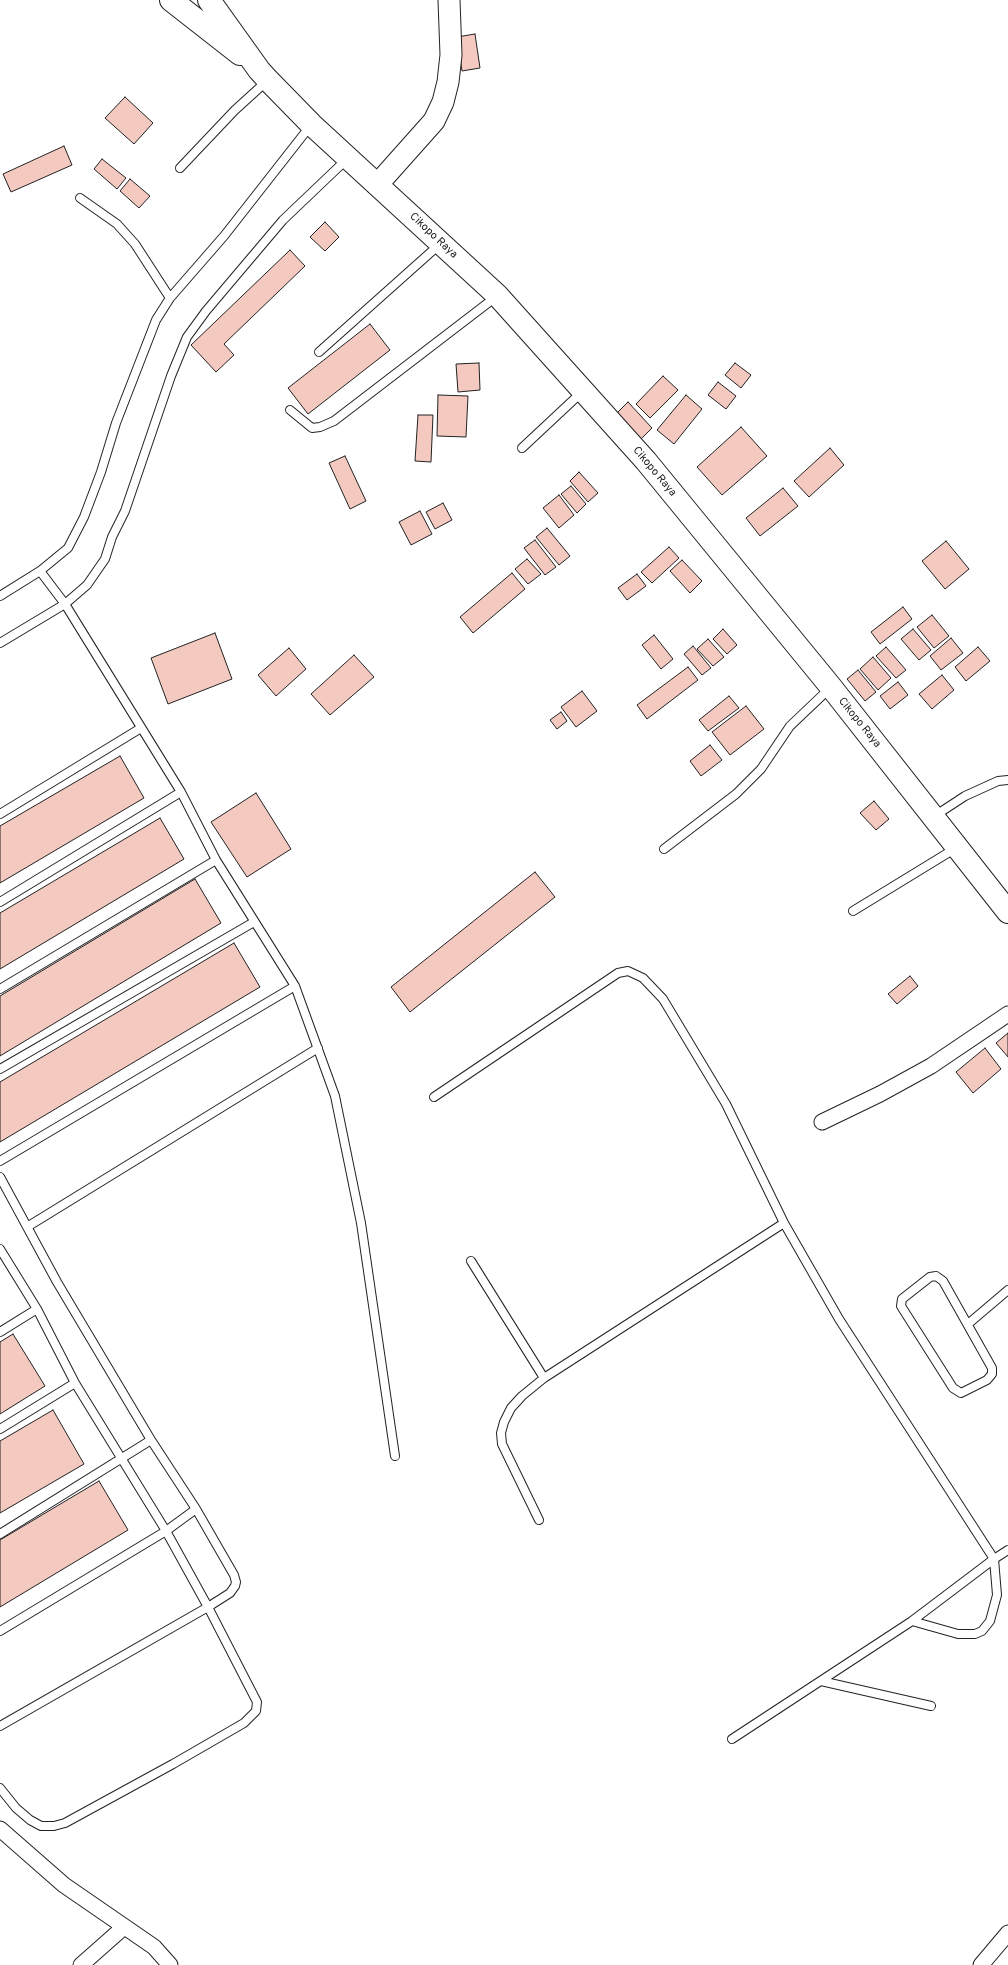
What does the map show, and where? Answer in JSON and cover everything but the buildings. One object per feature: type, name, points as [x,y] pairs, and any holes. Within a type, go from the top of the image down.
[{"type":"highway","points":[[171,0],[264,75]]},
{"type":"highway","points":[[209,0],[264,75]]},
{"type":"highway","name":"Cikopo Raya","points":[[264,75],[311,124],[349,157],[440,244],[498,295],[584,391],[650,467],[831,687],[956,848],[1008,912]]},
{"type":"street","points":[[377,185],[434,121],[443,102],[448,82],[451,55],[449,0]]},
{"type":"street","points":[[822,1122],[880,1094],[931,1066],[1008,1014]]},
{"type":"street","points":[[0,1829],[64,1885],[154,1947],[170,1965]]},
{"type":"street","points":[[81,1965],[124,1927]]},
{"type":"street","points":[[981,1965],[1008,1933]]},
{"type":"lane","points":[[180,168],[235,110],[264,75]]},
{"type":"lane","points":[[0,596],[40,571],[68,548],[84,517],[101,472],[116,423],[156,320],[170,298],[224,236],[311,124]]},
{"type":"lane","points":[[0,643],[65,604],[87,585],[104,559],[112,537],[125,511],[171,376],[187,337],[215,300],[283,220],[349,157]]},
{"type":"lane","points":[[80,198],[117,224],[134,244],[170,298]]},
{"type":"lane","points":[[319,352],[440,244]]},
{"type":"lane","points":[[290,410],[312,428],[320,427],[334,421],[498,295]]},
{"type":"lane","points":[[522,448],[584,391]]},
{"type":"lane","points":[[40,571],[65,604],[181,792],[216,860],[295,986],[335,1096],[361,1223],[395,1456]]},
{"type":"lane","points":[[664,849],[736,794],[761,769],[790,726],[831,687]]},
{"type":"lane","points":[[0,814],[141,728]]},
{"type":"lane","points":[[933,818],[966,796],[998,782],[1008,780]]},
{"type":"lane","points":[[0,902],[181,792]]},
{"type":"lane","points":[[852,911],[956,848]]},
{"type":"lane","points":[[0,989],[216,860]]},
{"type":"lane","points":[[0,1069],[254,922]]},
{"type":"lane","points":[[434,1097],[618,973],[628,971],[637,974],[651,984],[663,999],[726,1104],[784,1223],[839,1319],[994,1558],[997,1595],[990,1621],[982,1630],[975,1634],[958,1634],[912,1621]]},
{"type":"lane","points":[[0,1161],[295,986]]},
{"type":"lane","points":[[27,1227],[318,1048]]},
{"type":"lane","points":[[0,1177],[57,1282],[151,1440],[196,1508],[234,1574],[236,1582],[230,1593],[208,1607],[0,1726]]},
{"type":"lane","points":[[539,1520],[502,1444],[501,1432],[511,1408],[522,1396],[544,1378],[784,1223]]},
{"type":"lane","points":[[0,1249],[37,1309],[75,1383],[166,1531],[208,1607],[257,1702],[256,1711],[251,1718],[173,1764],[65,1823],[54,1826],[41,1826],[30,1820],[16,1808],[0,1788]]},
{"type":"lane","points":[[470,1261],[544,1378]]},
{"type":"lane","points":[[936,1276],[943,1282],[968,1324],[992,1368],[992,1371],[987,1380],[960,1393],[953,1388],[903,1310],[901,1306],[902,1299],[930,1277],[936,1276]]},
{"type":"lane","points":[[968,1324],[1008,1290]]},
{"type":"lane","points":[[0,1332],[37,1309]]},
{"type":"lane","points":[[0,1429],[75,1383]]},
{"type":"lane","points":[[0,1534],[151,1440]]},
{"type":"lane","points":[[0,1631],[166,1531],[196,1508]]},
{"type":"lane","points":[[732,1739],[912,1621],[994,1558],[1008,1550]]},
{"type":"lane","points":[[821,1681],[931,1706]]}]
